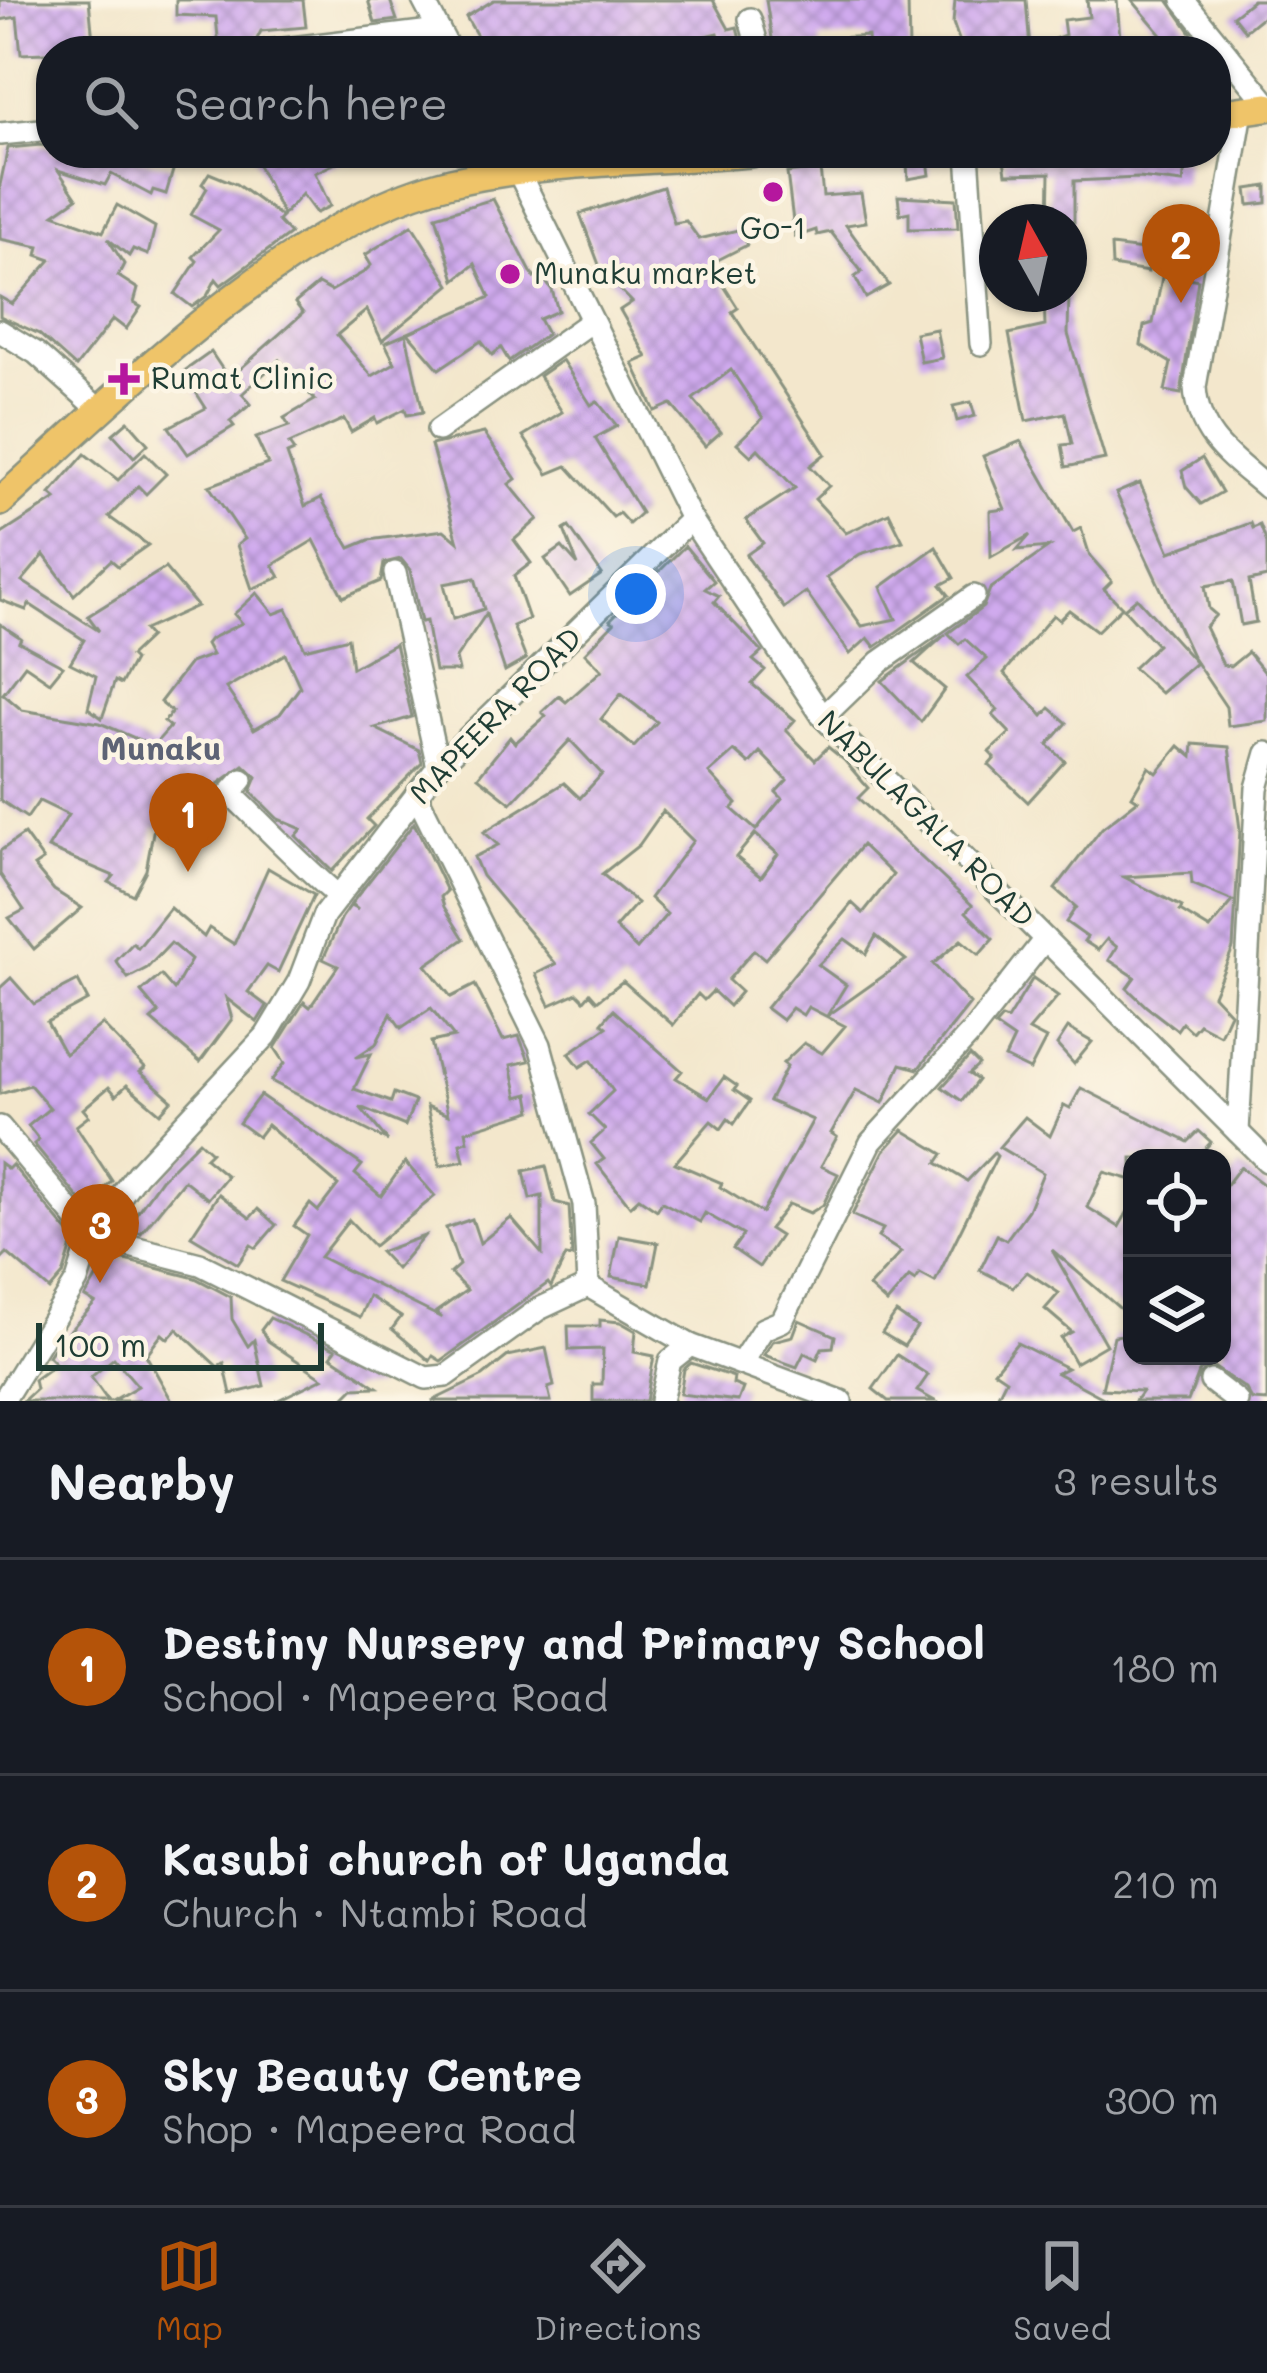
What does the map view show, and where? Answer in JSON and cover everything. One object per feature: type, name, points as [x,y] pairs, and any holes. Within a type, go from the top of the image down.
[{"type":"main road","points":[[0,502],[100,411],[230,304],[334,233],[448,183],[495,168]]},
{"type":"street","points":[[423,0],[442,36]]},
{"type":"street","points":[[1183,0],[1204,36]]},
{"type":"street","points":[[750,19],[755,36]]},
{"type":"street","points":[[390,36],[439,30]]},
{"type":"street","points":[[1231,80],[1248,109],[1196,399],[1210,439],[1267,488]]},
{"type":"street","points":[[0,134],[36,130]]},
{"type":"street","name":"NABULAGALA ROAD","points":[[517,168],[691,519],[823,717],[1267,1161]]},
{"type":"street","points":[[969,168],[981,344]]},
{"type":"street","points":[[439,430],[590,322]]},
{"type":"street","points":[[0,331],[37,353],[100,411]]},
{"type":"street","name":"MAPEERA ROAD","points":[[3,1401],[77,1280],[91,1236],[136,1174],[266,1036],[338,896],[438,767],[691,519]]},
{"type":"street","points":[[395,573],[438,767]]},
{"type":"street","points":[[823,717],[880,662],[974,596]]},
{"type":"street","points":[[1238,1132],[1256,979],[1257,788],[1267,753]]},
{"type":"street","points":[[242,780],[230,793],[272,832],[278,845],[338,896]]},
{"type":"street","points":[[417,796],[540,1045],[584,1204],[588,1286]]},
{"type":"street","points":[[741,1363],[763,1329],[782,1321],[871,1142],[971,1033],[1045,939]]},
{"type":"street","points":[[0,1127],[91,1236],[200,1264],[426,1378],[446,1376],[539,1309],[588,1286]]},
{"type":"street","points":[[588,1286],[691,1345],[841,1401]]},
{"type":"street","points":[[662,1401],[670,1361],[691,1345]]},
{"type":"street","points":[[1211,1381],[1237,1401]]},
{"type":"building","points":[[0,0],[89,0],[93,36],[36,36],[36,53],[21,54],[17,17],[0,20]]},
{"type":"building","points":[[176,0],[303,0],[306,27],[261,31],[258,36],[218,36],[216,17],[176,15]]},
{"type":"building","points":[[368,0],[390,0],[397,20],[375,23]]},
{"type":"building","points":[[494,0],[713,0],[729,29],[737,27],[739,36],[477,36],[466,17]]},
{"type":"building","points":[[766,0],[908,0],[909,36],[772,36]]},
{"type":"building","points":[[955,0],[1026,0],[1029,36],[958,36],[953,23]]},
{"type":"building","points":[[1087,0],[1117,0],[1120,36],[1062,36],[1063,20],[1089,17]]},
{"type":"building","points":[[1132,0],[1168,0],[1193,36],[1157,36],[1161,34]]},
{"type":"building","points":[[1253,0],[1267,0],[1267,13],[1245,31],[1233,16]]},
{"type":"building","points":[[36,145],[36,168],[174,168],[166,194],[153,190],[151,195],[111,174],[105,185],[58,170],[77,198],[54,214],[103,232],[117,205],[155,227],[148,255],[133,249],[129,256],[108,239],[124,264],[118,276],[138,289],[134,303],[141,307],[126,329],[113,319],[76,367],[39,334],[0,316],[0,297],[12,304],[51,260],[37,255],[39,247],[0,239],[0,185],[8,148]]},
{"type":"building","points":[[260,168],[326,168],[315,173],[330,206],[316,213],[302,194],[283,215]]},
{"type":"building","points":[[907,168],[929,168],[930,175],[908,179]]},
{"type":"building","points":[[1005,168],[1185,168],[1183,183],[1139,178],[1074,181],[1074,204],[1049,204],[1050,173],[1006,174]]},
{"type":"building","points":[[820,169],[823,196],[861,193],[866,222],[846,225],[889,285],[866,298],[855,277],[862,272],[831,232],[817,235],[816,230],[795,237],[787,173]]},
{"type":"building","points":[[209,173],[236,184],[282,217],[278,221],[290,234],[221,285],[216,279],[207,296],[192,307],[175,294],[197,261],[193,257],[219,230],[191,215],[207,188],[202,184]]},
{"type":"building","points":[[1267,186],[1267,203],[1249,205],[1247,189]]},
{"type":"building","points":[[663,187],[674,223],[686,221],[699,239],[742,229],[747,245],[710,264],[738,308],[732,312],[825,454],[810,466],[829,486],[815,499],[846,533],[889,513],[903,541],[860,554],[827,577],[862,626],[896,619],[881,587],[936,547],[954,578],[941,585],[949,595],[875,647],[868,638],[850,654],[806,592],[784,608],[746,555],[763,543],[746,520],[795,488],[758,449],[751,456],[737,443],[763,418],[731,370],[693,399],[721,432],[705,446],[671,404],[655,411],[633,363],[647,357],[620,310],[632,302],[601,270],[580,214]]},
{"type":"building","points":[[898,196],[956,199],[958,228],[909,229],[909,212],[900,214]]},
{"type":"building","points":[[493,199],[534,278],[540,274],[552,290],[558,311],[539,319],[547,334],[509,361],[501,348],[492,355],[481,341],[439,369],[408,333],[490,297],[475,264],[455,280],[436,216]]},
{"type":"building","points":[[412,225],[450,285],[382,341],[367,310],[337,335],[372,376],[395,363],[385,343],[406,334],[423,412],[407,415],[405,409],[351,432],[344,419],[289,444],[294,451],[287,454],[305,506],[321,498],[350,548],[369,540],[444,530],[458,542],[431,445],[484,433],[516,479],[509,484],[538,519],[514,540],[531,563],[514,576],[529,619],[513,626],[526,659],[505,671],[486,614],[456,658],[459,671],[435,671],[426,621],[421,622],[410,570],[401,559],[384,563],[381,581],[343,597],[314,540],[273,565],[280,577],[252,589],[237,545],[245,539],[209,486],[268,464],[256,438],[289,426],[284,418],[315,400],[279,360],[242,394],[251,404],[230,421],[234,426],[188,454],[169,427],[206,408],[183,372],[211,352],[229,379],[303,313],[295,303],[318,284],[331,291],[364,272],[371,265],[365,255]],"holes":[[[475,578],[484,609],[453,619],[444,584]]]},
{"type":"building","points":[[1111,246],[1151,251],[1148,272],[1112,266]]},
{"type":"building","points":[[1163,272],[1198,280],[1181,394],[1165,391],[1171,363],[1141,345],[1144,326],[1153,323]]},
{"type":"building","points":[[1045,312],[1069,312],[1068,334],[1105,459],[1066,467],[1062,445],[1072,444],[1065,413],[1026,421],[1009,334],[1045,326]]},
{"type":"building","points":[[936,329],[942,358],[921,362],[915,333]]},
{"type":"building","points":[[562,360],[591,405],[597,401],[617,426],[595,438],[641,513],[629,524],[619,513],[613,517],[567,466],[548,474],[523,436],[562,412],[539,376]]},
{"type":"building","points":[[971,402],[975,416],[957,421],[953,406]]},
{"type":"building","points":[[128,421],[148,444],[134,457],[113,434]]},
{"type":"building","points":[[1021,441],[1073,532],[1081,528],[1090,556],[1112,581],[1104,589],[1122,607],[1097,631],[1069,610],[1059,620],[1053,615],[1004,673],[1043,716],[1050,708],[1067,723],[1048,745],[1065,761],[1028,802],[989,765],[995,758],[989,752],[1010,733],[993,715],[998,710],[967,677],[987,659],[965,639],[959,644],[948,633],[983,607],[990,589],[1049,547],[1017,550],[1030,535],[991,557],[990,511],[1005,509],[983,456]]},
{"type":"building","points":[[145,453],[166,474],[146,494],[138,486],[109,517],[148,545],[118,566],[111,560],[74,595],[44,555],[22,581],[99,631],[88,616],[165,568],[197,606],[144,630],[150,637],[130,656],[134,660],[121,684],[115,681],[102,718],[88,708],[96,676],[70,663],[84,640],[29,604],[26,610],[0,600],[0,535],[56,499],[50,494],[85,454],[118,480]]},
{"type":"building","points":[[1202,458],[1222,492],[1201,504],[1186,487],[1182,471]]},
{"type":"building","points":[[1140,483],[1170,552],[1251,523],[1253,528],[1260,525],[1267,543],[1267,577],[1249,581],[1256,622],[1241,625],[1233,581],[1205,586],[1209,609],[1216,615],[1205,627],[1223,665],[1231,666],[1248,652],[1267,675],[1267,721],[1228,726],[1226,707],[1193,658],[1116,493]]},
{"type":"building","points":[[569,527],[602,574],[570,596],[545,559],[562,547],[578,565],[564,530]]},
{"type":"building","points":[[685,546],[714,581],[705,589],[719,596],[714,602],[762,652],[753,660],[765,670],[752,684],[795,720],[786,730],[815,760],[828,747],[844,760],[868,788],[858,798],[972,905],[966,912],[993,939],[979,955],[961,940],[933,964],[970,1004],[918,1069],[901,1064],[883,1103],[856,1090],[831,1133],[837,1137],[821,1166],[838,1174],[823,1205],[810,1213],[789,1204],[769,1229],[780,1236],[759,1267],[733,1249],[743,1235],[705,1213],[700,1222],[662,1202],[657,1210],[639,1198],[630,1206],[597,1164],[604,1159],[591,1143],[605,1130],[589,1114],[613,1091],[591,1060],[580,1067],[569,1053],[607,1027],[602,1023],[613,1010],[682,1071],[676,1078],[709,1098],[724,1077],[737,1086],[734,1090],[750,1101],[734,1124],[728,1119],[721,1129],[711,1121],[675,1163],[722,1183],[720,1187],[762,1213],[813,1120],[769,1101],[787,1066],[783,1063],[804,1043],[822,1053],[845,1026],[808,1007],[803,1015],[792,1008],[782,1020],[766,1008],[852,903],[863,913],[893,875],[862,845],[765,959],[754,950],[728,980],[741,992],[729,1006],[713,991],[704,1000],[698,994],[673,1025],[623,981],[597,1001],[590,993],[584,1000],[577,993],[550,1005],[536,974],[556,964],[482,876],[474,857],[498,845],[484,832],[564,783],[580,798],[602,774],[570,740],[511,803],[478,777],[510,737],[515,743],[546,716],[542,712],[559,696],[566,702],[602,670],[585,653],[614,623],[610,620]],"holes":[[[621,694],[657,722],[634,747],[601,719]],[[734,751],[749,764],[760,752],[787,780],[776,792],[782,798],[756,830],[732,809],[737,804],[709,773]],[[663,811],[693,841],[650,898],[667,914],[637,949],[615,928],[637,903],[602,874],[639,845]],[[755,834],[778,854],[761,877],[736,857]],[[876,936],[906,960],[827,1016],[846,985],[818,965],[845,939],[866,954]]]},
{"type":"building","points":[[257,593],[274,614],[287,609],[305,649],[348,638],[352,668],[395,644],[412,717],[375,728],[419,750],[422,763],[367,819],[374,826],[332,871],[296,836],[302,829],[278,819],[251,792],[257,777],[244,765],[218,784],[215,796],[221,805],[211,815],[190,795],[178,834],[154,827],[146,870],[133,895],[109,882],[114,876],[48,848],[68,815],[39,801],[27,818],[0,800],[0,624],[21,638],[19,642],[63,666],[50,682],[25,665],[3,694],[22,710],[100,723],[153,746],[170,727],[164,722],[172,712],[160,702],[190,663],[212,655],[206,644],[210,639],[242,623],[234,614]],"holes":[[[285,654],[300,687],[280,714],[254,729],[226,688]]]},
{"type":"building","points":[[1137,598],[1196,663],[1161,693],[1133,668],[1157,645],[1124,609]]},
{"type":"building","points":[[946,634],[914,663],[945,689],[921,722],[882,681]]},
{"type":"building","points":[[1193,744],[1229,747],[1240,829],[1233,948],[1213,995],[1230,1013],[1220,1035],[1199,1024],[1192,1032],[1182,1023],[1177,1030],[1147,1007],[1127,988],[1135,977],[1109,960],[1117,947],[1107,939],[1098,950],[1084,941],[1087,937],[1066,922],[1076,907],[1055,889],[1102,828],[1138,800],[1132,796],[1149,767],[1157,773],[1179,746],[1192,757]],"holes":[[[1191,873],[1192,884],[1233,901],[1210,929],[1180,911],[1182,907],[1124,877]]]},
{"type":"building","points":[[414,823],[447,891],[441,897],[444,907],[464,939],[426,965],[451,997],[475,985],[503,1040],[519,1036],[529,1061],[511,1065],[518,1097],[529,1094],[532,1111],[466,1131],[468,1141],[460,1143],[464,1161],[440,1166],[427,1106],[448,1115],[431,1042],[454,1037],[431,1008],[401,1028],[391,1014],[376,1044],[356,1057],[371,1054],[354,1089],[391,1102],[394,1093],[415,1101],[405,1126],[360,1107],[388,1141],[271,1081],[285,1063],[275,1048],[304,1002],[310,1007],[338,966],[323,959],[342,917],[350,906],[358,910],[351,904]]},
{"type":"building","points":[[24,834],[43,860],[34,866],[54,890],[82,908],[34,949],[9,918],[24,910],[0,874],[0,851]]},
{"type":"building","points":[[268,868],[314,895],[278,972],[267,966],[248,992],[267,1006],[257,1022],[226,998],[232,1019],[200,1062],[151,1020],[159,1013],[141,992],[161,975],[174,990],[191,960],[171,943],[147,968],[128,978],[116,961],[133,943],[138,948],[170,908],[204,937],[209,928],[234,944]]},
{"type":"building","points":[[11,978],[34,1004],[78,981],[88,1000],[47,1022],[65,1054],[102,1024],[145,1068],[140,1072],[172,1100],[160,1113],[127,1085],[116,1095],[109,1087],[83,1109],[89,1116],[76,1126],[112,1181],[85,1206],[34,1144],[39,1140],[28,1126],[50,1108],[30,1085],[0,1094],[0,988]]},
{"type":"building","points":[[1033,978],[1058,996],[1029,1030],[1046,1039],[1030,1070],[1005,1058],[1014,1039],[995,1026],[1002,1018],[1007,1020]]},
{"type":"building","points":[[1068,1028],[1092,1042],[1074,1064],[1057,1045]]},
{"type":"building","points":[[970,1056],[979,1065],[969,1074],[978,1080],[962,1101],[942,1087]]},
{"type":"building","points":[[1081,1088],[1188,1142],[1199,1131],[1211,1142],[1205,1149],[1123,1149],[1123,1177],[1104,1172],[1087,1207],[1119,1227],[1123,1220],[1123,1311],[1052,1250],[1106,1345],[1075,1363],[1061,1338],[1072,1332],[1045,1309],[1059,1293],[1027,1272],[1013,1287],[980,1270],[997,1235],[1006,1240],[1028,1210],[1043,1173],[999,1147],[1025,1117],[1050,1136],[1064,1105],[1070,1108]]},
{"type":"building","points":[[260,1095],[362,1165],[355,1174],[381,1196],[405,1162],[435,1196],[374,1246],[349,1220],[320,1257],[442,1318],[436,1312],[467,1290],[450,1273],[459,1265],[446,1228],[472,1219],[480,1243],[511,1218],[542,1254],[542,1196],[530,1199],[524,1171],[546,1166],[555,1202],[569,1206],[572,1257],[566,1256],[551,1287],[548,1283],[441,1361],[433,1356],[430,1361],[392,1329],[401,1317],[369,1296],[360,1317],[280,1281],[307,1235],[294,1226],[310,1204],[318,1211],[338,1185],[267,1125],[258,1137],[239,1123]]},
{"type":"building","points":[[903,1130],[943,1154],[937,1163],[967,1181],[994,1153],[997,1156],[935,1282],[920,1274],[915,1281],[909,1277],[887,1303],[869,1287],[901,1252],[878,1237],[883,1229],[852,1215],[884,1151]]},
{"type":"building","points":[[199,1141],[211,1152],[205,1158],[227,1176],[208,1199],[184,1180],[141,1233],[125,1229],[161,1179]]},
{"type":"building","points":[[0,1163],[8,1169],[12,1165],[74,1239],[63,1275],[50,1290],[7,1253],[0,1260]]},
{"type":"building","points":[[1240,1167],[1267,1187],[1267,1401],[1252,1400],[1246,1389],[1212,1366],[1200,1370],[1188,1401],[1135,1401],[1142,1391],[1102,1389],[1114,1336],[1123,1335],[1123,1365],[1231,1365],[1231,1179]]},
{"type":"building","points":[[219,1194],[250,1218],[258,1209],[276,1225],[256,1248],[251,1245],[238,1264],[191,1236]]},
{"type":"building","points":[[424,1236],[396,1269],[380,1252]]},
{"type":"building","points":[[619,1236],[658,1243],[650,1284],[611,1277]]},
{"type":"building","points":[[109,1256],[195,1278],[231,1297],[232,1319],[248,1346],[254,1340],[264,1386],[231,1394],[224,1363],[218,1367],[177,1329],[168,1339],[162,1334],[146,1355],[172,1401],[112,1401],[138,1386],[114,1358],[91,1377],[108,1401],[23,1401],[36,1389],[34,1380],[56,1364],[48,1356],[52,1350],[95,1303],[85,1297]]},
{"type":"building","points":[[896,1313],[917,1327],[904,1346],[882,1333]]},
{"type":"building","points":[[270,1318],[336,1349],[331,1356],[377,1387],[354,1388],[341,1401],[276,1401],[323,1378],[268,1341],[261,1330]]},
{"type":"building","points":[[600,1320],[620,1322],[636,1331],[634,1352],[654,1356],[646,1401],[593,1401],[593,1384],[602,1384],[603,1349],[569,1350],[568,1326],[600,1326]]},
{"type":"building","points":[[799,1320],[835,1336],[833,1347],[822,1348],[817,1359],[804,1353],[797,1367],[764,1355],[773,1341],[793,1336]]},
{"type":"building","points":[[1017,1343],[1067,1368],[1057,1373],[1109,1401],[995,1401],[1006,1379],[994,1371]]},
{"type":"building","points":[[546,1348],[554,1386],[548,1388],[551,1401],[432,1401],[483,1376],[508,1356]]},
{"type":"building","points":[[897,1355],[928,1375],[917,1391],[935,1401],[888,1401],[873,1389]]},
{"type":"building","points":[[691,1363],[734,1377],[733,1384],[743,1388],[738,1401],[680,1394],[684,1369]]},
{"type":"place","name":"Go-1","points":[[773,192]]},
{"type":"place","name":"Munaku market","points":[[510,274]]},
{"type":"place","name":"Kasubi church of Uganda","points":[[1181,303]]},
{"type":"place","name":"Rumat Clinic","points":[[124,379]]},
{"type":"place","name":"Destiny Nursery and Primary School","points":[[188,872]]},
{"type":"place","name":"Sky Beauty Centre","points":[[100,1283]]},
{"type":"district","name":"Munaku","points":[[161,748]]}]
